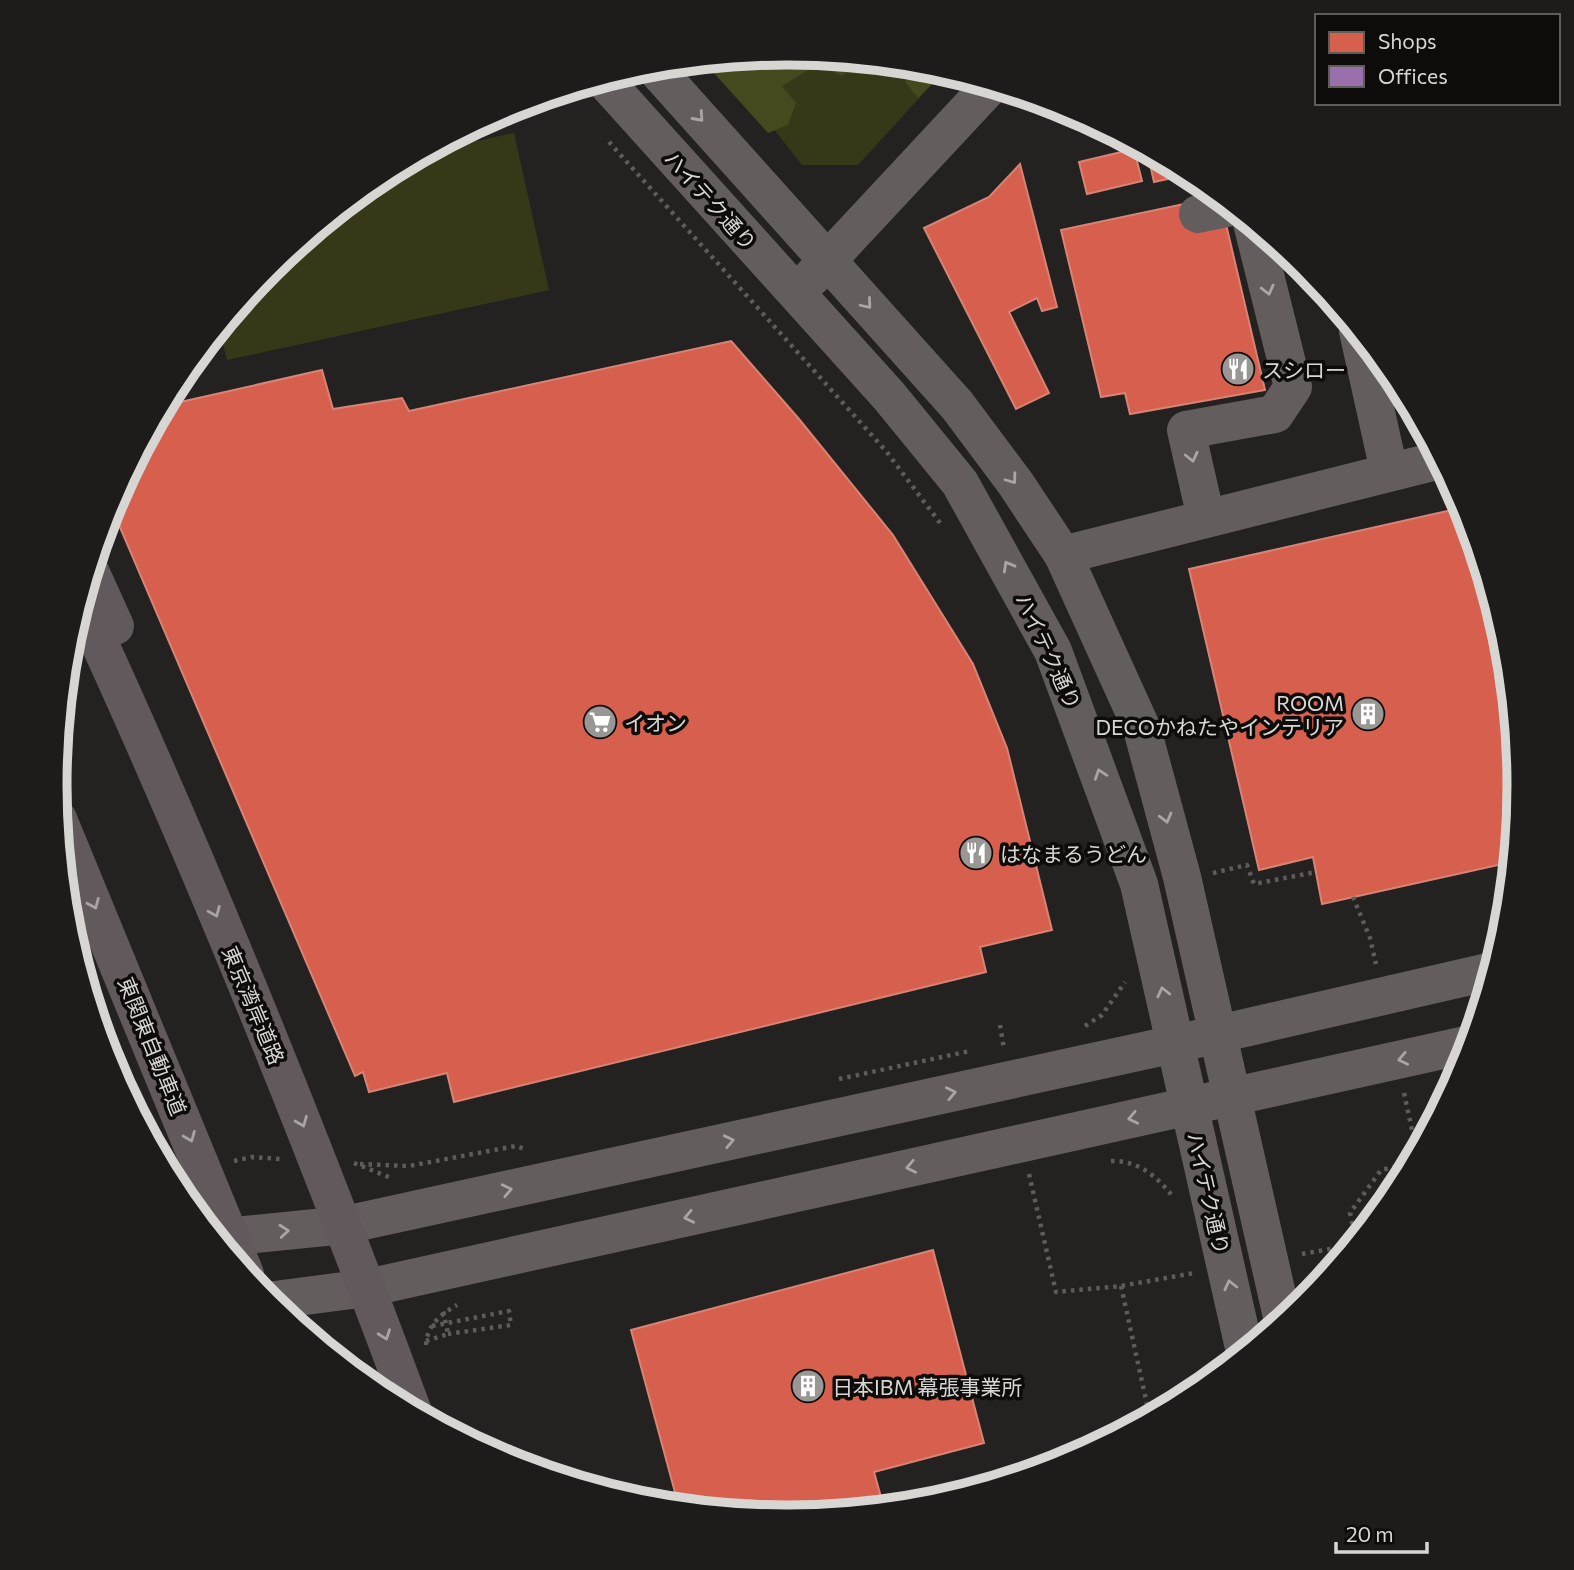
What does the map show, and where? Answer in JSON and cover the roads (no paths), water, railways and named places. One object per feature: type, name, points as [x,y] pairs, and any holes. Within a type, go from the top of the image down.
[{"type":"highway","points":[[96,583],[194,798],[198,870]]},
{"type":"highway","name":"東京湾岸道路","points":[[87,618],[150,753],[345,1226],[367,1288],[428,1409]]},
{"type":"highway","name":"東関東自動車道","points":[[70,847],[233,1245]]},
{"type":"street","name":"ハイテク通り","points":[[662,76],[829,259],[957,405],[1016,484],[1063,555],[1142,729],[1182,877],[1280,1309]]},
{"type":"street","name":"ハイテク通り","points":[[610,87],[889,396],[960,482],[1053,651],[1139,884],[1243,1342]]},
{"type":"street","points":[[796,294],[984,92]]},
{"type":"street","points":[[1206,518],[1186,430],[1275,414],[1293,387],[1256,238]]},
{"type":"street","points":[[1363,354],[1389,471]]},
{"type":"street","points":[[1063,555],[1431,462]]},
{"type":"street","points":[[227,1237],[345,1226],[1175,1044],[1482,973]]},
{"type":"street","points":[[283,1299],[367,1288],[1458,1047]]},
{"type":"place","name":"スシロー","points":[[1238,369]]},
{"type":"place","name":"ROOM DECOかねたやインテリア","points":[[1368,714]]},
{"type":"place","name":"イオン","points":[[600,722]]},
{"type":"place","name":"はなまるうどん","points":[[976,853]]},
{"type":"place","name":"日本IBM 幕張事業所","points":[[808,1386]]}]
